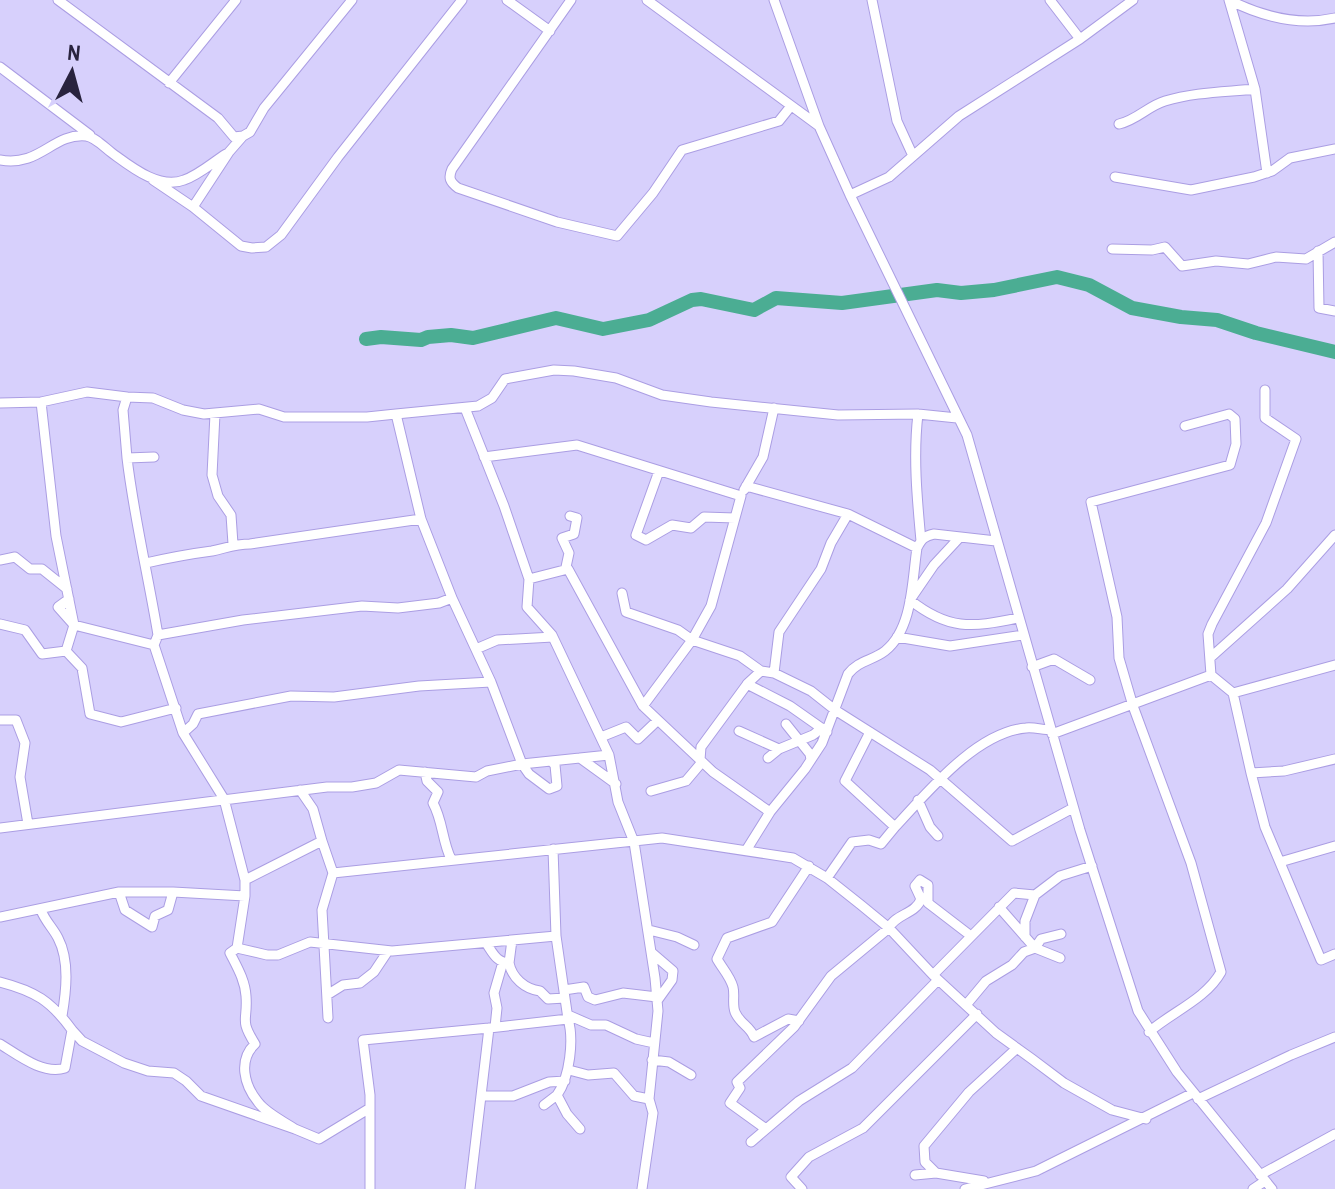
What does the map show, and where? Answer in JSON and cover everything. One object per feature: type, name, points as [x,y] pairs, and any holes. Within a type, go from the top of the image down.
[{"type":"street","points":[[58,0],[218,118],[234,137],[243,136]]},
{"type":"street","points":[[169,83],[236,0]]},
{"type":"street","points":[[193,207],[229,152],[250,132],[264,108],[352,0]]},
{"type":"street","points":[[0,67],[91,136],[193,207],[241,246],[266,247],[281,235],[338,157],[462,0]]},
{"type":"street","points":[[507,0],[550,31]]},
{"type":"street","points":[[571,0],[452,169],[449,176],[458,188],[557,222],[617,236],[653,193],[682,150],[779,121],[791,106]]},
{"type":"street","points":[[647,0],[819,126]]},
{"type":"street","points":[[774,0],[819,126],[967,435],[1073,808],[1130,989],[1149,1032],[1266,1182]]},
{"type":"street","points":[[872,0],[897,121],[913,156]]},
{"type":"street","points":[[1050,0],[1080,39]]},
{"type":"street","points":[[1114,0],[1119,10]]},
{"type":"street","points":[[850,195],[882,181],[959,116],[1080,39],[1133,0]]},
{"type":"street","points":[[1229,0],[1258,14],[1308,20],[1335,18]]},
{"type":"street","points":[[1229,0],[1255,89],[1267,173]]},
{"type":"street","points":[[1119,124],[1131,122],[1160,102],[1255,89]]},
{"type":"street","points":[[0,160],[38,156],[66,136],[91,136]]},
{"type":"street","points":[[1115,177],[1191,190],[1267,173],[1290,158],[1335,149]]},
{"type":"street","points":[[146,175],[165,181],[183,181],[229,152]]},
{"type":"street","points":[[1112,249],[1152,250],[1165,247],[1182,266],[1216,261],[1248,264],[1276,257],[1306,259],[1335,242]]},
{"type":"street","points":[[1318,251],[1319,308],[1335,311]]},
{"type":"street","points":[[0,403],[41,402],[87,392],[153,398],[183,410],[215,414],[259,409],[284,417],[367,417],[478,406],[492,398],[505,379],[554,370],[616,378],[662,395],[838,415],[918,414],[957,418]]},
{"type":"street","points":[[1265,390],[1265,418],[1296,439],[1266,523],[1208,634],[1211,675],[1233,693],[1265,827],[1321,960],[1335,954]]},
{"type":"street","points":[[127,397],[123,410],[127,458],[134,515],[158,635],[154,645],[183,733],[224,799],[245,880],[237,948],[230,953],[242,975],[246,997],[243,1025],[255,1044],[246,1053],[243,1062],[245,1074],[258,1104],[295,1129]]},
{"type":"street","points":[[41,402],[56,536],[74,625],[66,651]]},
{"type":"street","points":[[465,408],[529,579],[527,607],[553,637],[601,737],[609,755],[618,802],[634,842],[657,999],[649,1099],[653,1113],[642,1189]]},
{"type":"street","points":[[643,706],[692,640],[711,606],[741,496],[763,457],[774,408]]},
{"type":"street","points":[[215,414],[212,475],[218,496],[231,515],[233,544]]},
{"type":"street","points":[[396,414],[421,519],[452,598],[491,682],[522,764],[529,774],[549,789],[557,786],[555,765],[551,761]]},
{"type":"street","points":[[747,849],[770,812],[811,760],[848,674],[855,665],[884,652],[897,637],[910,600],[919,544],[915,454],[918,414]]},
{"type":"street","points":[[1149,1032],[1212,988],[1221,972],[1191,863],[1133,706],[1119,658],[1117,617],[1091,502],[1230,465],[1236,444],[1235,419],[1229,414],[1185,426]]},
{"type":"street","points":[[484,457],[577,445],[741,496]]},
{"type":"street","points":[[127,458],[154,457]]},
{"type":"street","points":[[659,471],[636,535],[646,540],[672,525],[691,528],[704,517],[735,518]]},
{"type":"street","points":[[746,486],[848,514],[919,544]]},
{"type":"street","points":[[774,673],[779,632],[821,569],[831,543],[848,514]]},
{"type":"street","points":[[570,516],[577,518],[574,534],[562,538],[569,553],[566,567],[643,706],[701,761],[770,812]]},
{"type":"street","points":[[146,563],[213,551],[233,544],[421,519]]},
{"type":"street","points":[[919,544],[926,535],[934,534],[996,541]]},
{"type":"street","points":[[1210,658],[1287,589],[1335,535]]},
{"type":"street","points":[[910,600],[934,565],[960,537]]},
{"type":"street","points":[[0,560],[15,557],[30,569],[42,569],[68,594]]},
{"type":"street","points":[[529,579],[568,569]]},
{"type":"street","points":[[622,593],[626,612],[740,656],[761,671],[774,673],[811,691],[940,779],[1012,841],[1073,808]]},
{"type":"street","points":[[158,635],[243,620],[362,606],[398,608],[439,603],[452,598]]},
{"type":"street","points":[[910,600],[930,615],[963,626],[1018,618]]},
{"type":"street","points":[[521,638],[539,620]]},
{"type":"street","points":[[0,624],[25,630],[42,654],[66,651]]},
{"type":"street","points":[[74,625],[154,645]]},
{"type":"street","points":[[897,637],[950,646],[1023,635]]},
{"type":"street","points":[[476,649],[497,640],[553,637]]},
{"type":"street","points":[[66,651],[82,668],[90,714],[121,722],[176,708]]},
{"type":"street","points":[[1032,667],[1054,659],[1090,680]]},
{"type":"street","points":[[1233,693],[1330,666],[1335,673]]},
{"type":"street","points":[[651,791],[686,781],[701,761],[701,747],[747,684],[761,671]]},
{"type":"street","points":[[827,878],[852,842],[869,840],[881,844],[940,779],[1001,734],[1025,727],[1051,732],[1133,706],[1211,675]]},
{"type":"street","points":[[183,733],[198,714],[291,696],[334,697],[419,686],[491,682]]},
{"type":"street","points":[[747,684],[790,706],[824,730]]},
{"type":"street","points":[[0,720],[16,720],[25,743],[20,777],[28,824]]},
{"type":"street","points":[[601,737],[626,727],[638,739],[658,720]]},
{"type":"street","points":[[786,724],[811,760]]},
{"type":"street","points":[[768,758],[779,749],[824,730]]},
{"type":"street","points":[[739,731],[779,749]]},
{"type":"street","points":[[870,732],[845,781],[895,827]]},
{"type":"street","points":[[0,828],[300,790],[352,787],[376,783],[399,770],[476,777],[487,771],[522,764],[609,755]]},
{"type":"street","points":[[580,758],[616,784]]},
{"type":"street","points":[[1251,773],[1284,771],[1335,759]]},
{"type":"street","points":[[425,772],[427,781],[438,792],[433,803],[443,824],[446,849],[451,859]]},
{"type":"street","points":[[300,790],[313,809],[333,873],[322,910],[328,1018]]},
{"type":"street","points":[[918,800],[930,827]]},
{"type":"street","points":[[910,810],[938,836]]},
{"type":"street","points":[[333,873],[662,838],[793,858],[827,878],[889,928],[935,978],[1017,1048],[1064,1083],[1112,1110],[1146,1119]]},
{"type":"street","points":[[245,880],[322,841]]},
{"type":"street","points":[[1280,862],[1335,846]]},
{"type":"street","points":[[544,1105],[557,1095],[567,1076],[572,1032],[556,936],[553,849]]},
{"type":"street","points":[[799,1021],[788,1019],[754,1037],[751,1028],[736,1015],[734,990],[717,959],[727,938],[772,922],[809,866]]},
{"type":"street","points":[[1025,937],[1025,921],[1035,895],[1060,876],[1092,866]]},
{"type":"street","points":[[766,1129],[730,1103],[740,1088],[737,1082],[799,1021],[831,976],[889,928],[891,922],[919,905],[921,899],[915,886],[920,880],[928,885],[928,903],[971,936]]},
{"type":"street","points":[[0,917],[119,892],[245,896]]},
{"type":"street","points":[[119,892],[125,910],[152,927],[155,916],[168,910],[173,892]]},
{"type":"street","points":[[751,1142],[799,1101],[852,1068],[1014,893],[1035,895]]},
{"type":"street","points":[[999,907],[1035,948],[1060,958]]},
{"type":"street","points":[[41,910],[58,938],[63,954],[66,989],[62,1016]]},
{"type":"street","points":[[871,914],[897,919]]},
{"type":"street","points":[[649,930],[694,945]]},
{"type":"street","points":[[966,1005],[986,981],[1012,965],[1024,952],[1035,948],[1041,939],[1061,934]]},
{"type":"street","points":[[237,948],[278,955],[310,942],[388,951],[556,936]]},
{"type":"street","points":[[470,1189],[481,1096],[497,1008],[494,993],[512,940]]},
{"type":"street","points":[[486,943],[497,960],[506,962],[515,978],[532,990],[540,991],[548,999],[584,987],[588,997],[595,1000],[623,993],[657,999]]},
{"type":"street","points":[[327,995],[343,985],[360,983],[374,972],[388,951]]},
{"type":"street","points":[[652,953],[673,971],[672,980],[657,999]]},
{"type":"street","points":[[0,982],[40,996],[62,1016],[82,1041],[124,1063],[148,1071],[174,1073],[201,1096],[319,1139],[370,1108]]},
{"type":"street","points":[[802,1189],[791,1177],[809,1157],[863,1128],[977,1014]]},
{"type":"street","points":[[370,1189],[370,1108],[363,1040],[492,1028],[568,1017],[591,1025],[606,1025],[636,1039],[654,1043]]},
{"type":"street","points":[[0,1044],[37,1066],[57,1070],[65,1068],[72,1030]]},
{"type":"street","points":[[965,1189],[1036,1171],[1196,1096],[1335,1037]]},
{"type":"street","points":[[936,1173],[925,1162],[924,1146],[969,1092],[1017,1048]]},
{"type":"street","points":[[652,1060],[669,1062],[691,1075]]},
{"type":"street","points":[[481,1096],[513,1096],[567,1076],[614,1073],[634,1096],[649,1099]]},
{"type":"street","points":[[557,1095],[580,1129]]},
{"type":"street","points":[[1253,1189],[1335,1134]]},
{"type":"street","points":[[915,1175],[936,1173],[988,1182]]},
{"type":"waterway","points":[[366,339],[421,340],[451,335],[473,338],[556,318],[603,329],[649,320],[692,300],[701,299],[754,310],[776,298],[842,303],[937,290],[961,293],[994,290],[1057,277],[1089,285],[1132,308],[1217,320],[1335,352]]}]
